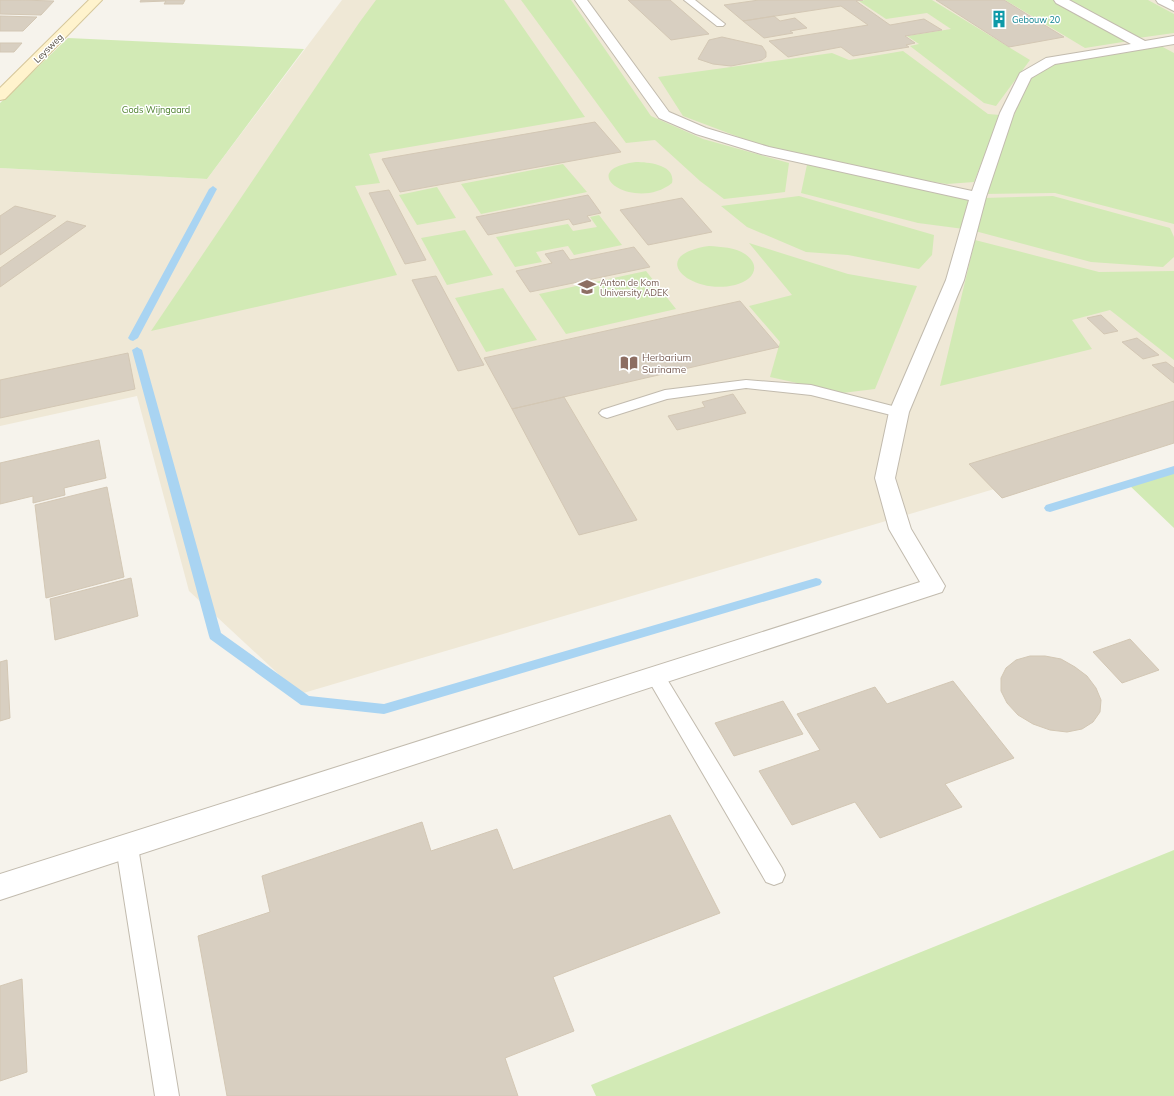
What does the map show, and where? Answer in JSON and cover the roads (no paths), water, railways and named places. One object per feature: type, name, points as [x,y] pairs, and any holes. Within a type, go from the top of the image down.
[{"type":"street","name":"Leysweg","points":[[0,96],[96,0]]},
{"type":"street","points":[[582,0],[664,115],[701,131],[766,151],[978,197]]},
{"type":"street","points":[[1060,0],[1143,45]]},
{"type":"street","points":[[1162,0],[1174,6]]},
{"type":"street","points":[[0,887],[934,586],[900,529],[885,478],[899,412],[955,280],[978,197],[1007,114],[1025,76],[1051,61],[1174,40]]},
{"type":"lane","points":[[689,0],[720,24]]},
{"type":"lane","points":[[607,412],[665,395],[746,384],[811,390],[899,412]]},
{"type":"lane","points":[[655,676],[774,875]]},
{"type":"lane","points":[[127,846],[167,1096]]},
{"type":"waterway","points":[[133,338],[213,189]]},
{"type":"waterway","points":[[137,350],[215,636],[306,701],[384,709],[816,582]]},
{"type":"waterway","points":[[1050,508],[1174,470]]},
{"type":"place","name":"Gebouw 20","points":[[999,19]]},
{"type":"place","name":"Anton de Kom University ADEK","points":[[587,287]]},
{"type":"place","name":"Herbarium Suriname","points":[[629,363]]},
{"type":"park label","name":"Gods Wijngaard","points":[[156,109]]}]
